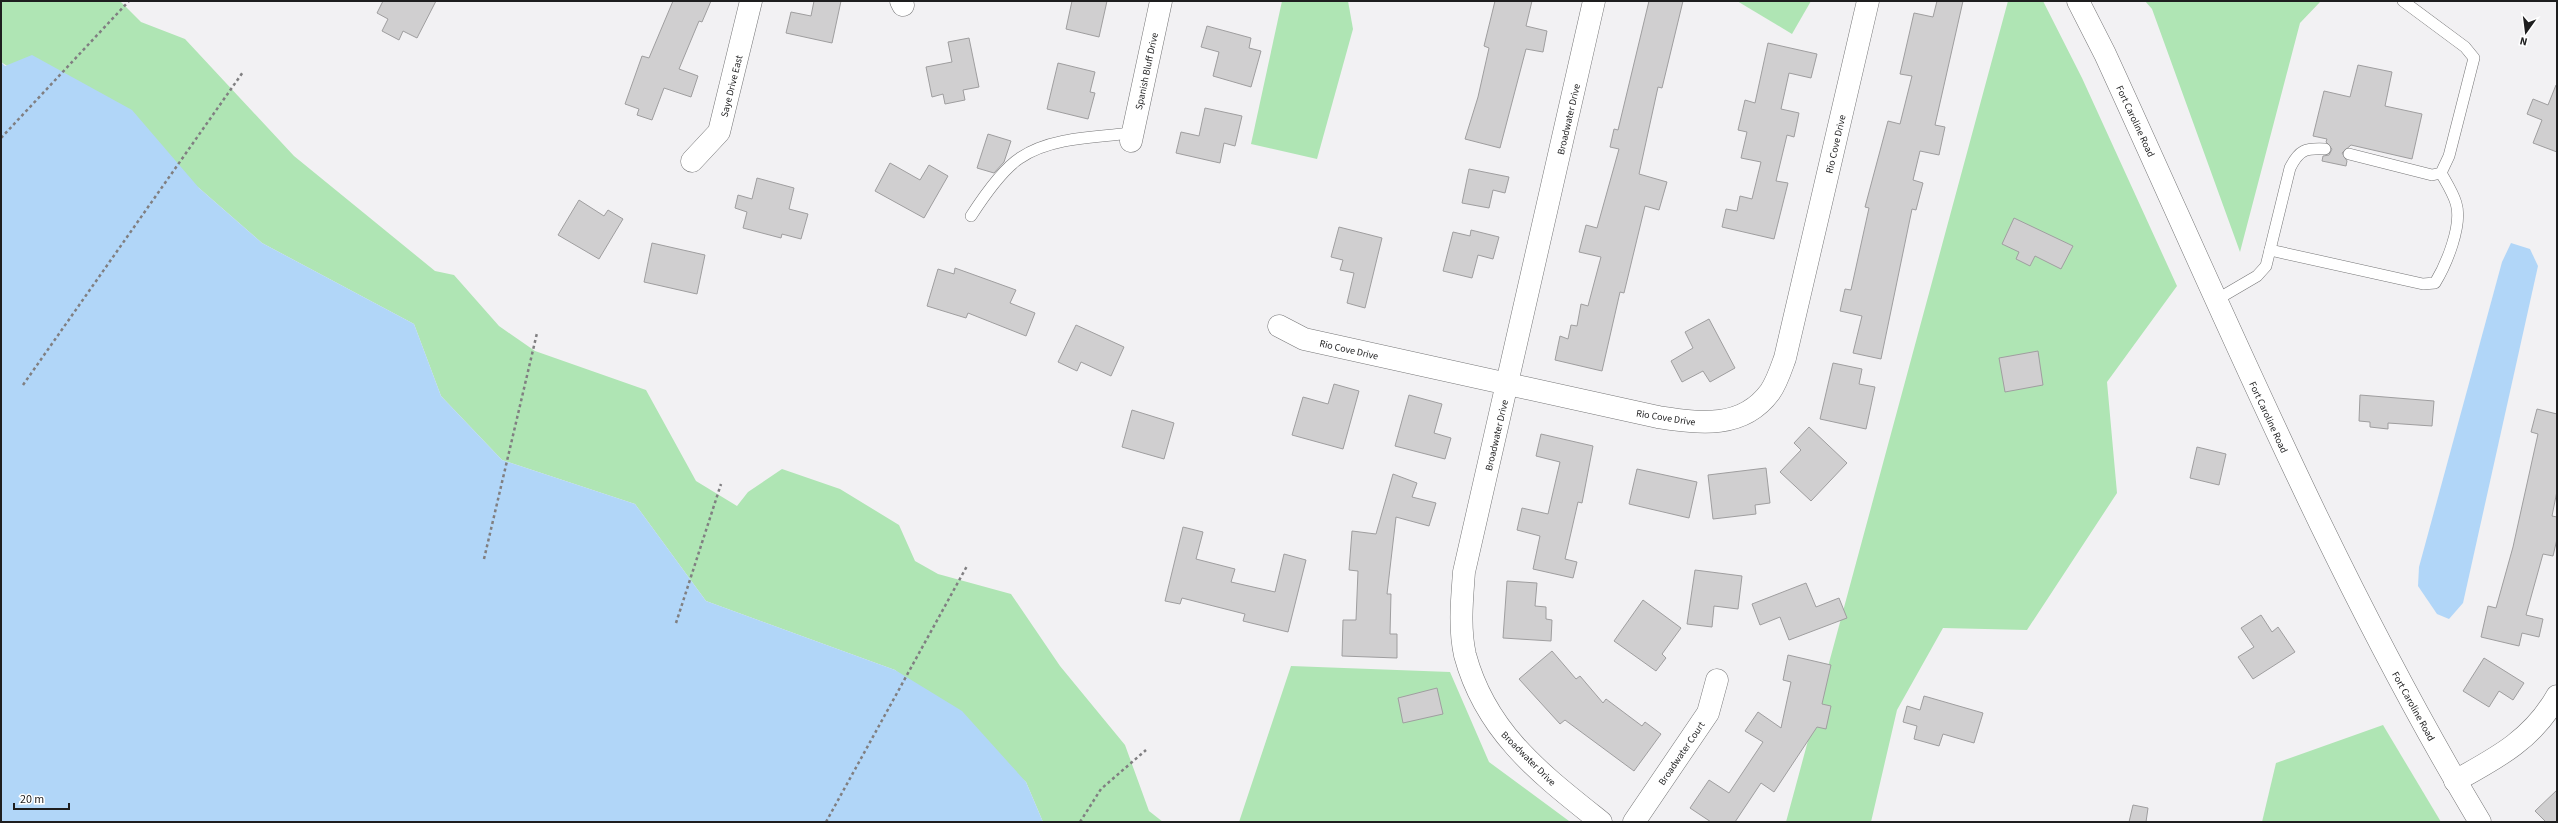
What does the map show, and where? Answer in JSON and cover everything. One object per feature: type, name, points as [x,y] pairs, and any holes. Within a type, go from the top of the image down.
[{"type":"street","name":"Saye Drive East","points":[[692,162],[719,132],[751,1]]},
{"type":"street","name":"Spanish Bluff Drive","points":[[1132,137],[1161,1]]},
{"type":"street","name":"Broadwater Drive","points":[[1594,1],[1508,385],[1464,572],[1461,613],[1465,654],[1480,696],[1496,726],[1558,788],[1601,822]]},
{"type":"street","name":"Rio Cove Drive","points":[[1279,326],[1304,338],[1508,385],[1689,422],[1723,422],[1749,412],[1770,392],[1785,358],[1800,300],[1868,1]]},
{"type":"street","name":"Fort Caroline Road","points":[[2078,1],[2112,68],[2260,400],[2372,629],[2455,781],[2480,822]]},
{"type":"street","name":"Broadwater Court","points":[[1634,822],[1708,713],[1717,680]]},
{"type":"street","points":[[2455,781],[2505,753],[2525,737],[2550,709],[2557,696]]},
{"type":"lane","points":[[2403,1],[2465,47],[2474,58],[2449,156],[2441,173]]},
{"type":"lane","points":[[971,216],[984,195],[1020,158],[1059,141],[1132,137]]},
{"type":"lane","points":[[2216,300],[2257,276],[2266,266],[2290,168],[2296,156],[2309,148],[2325,149]]},
{"type":"lane","points":[[2348,154],[2432,175],[2441,173]]},
{"type":"lane","points":[[2270,250],[2423,284],[2435,283],[2441,273],[2457,229],[2457,204],[2441,173]]},
{"type":"path","points":[[1,138],[129,1]]},
{"type":"path","points":[[23,386],[243,72]]},
{"type":"path","points":[[484,559],[537,333]]},
{"type":"path","points":[[676,623],[721,484]]},
{"type":"path","points":[[826,822],[967,566]]},
{"type":"path","points":[[1080,822],[1101,789],[1146,750]]},
{"type":"green space","points":[[1,1],[120,1],[141,22],[185,39],[294,156],[435,271],[454,275],[499,326],[535,351],[646,390],[696,481],[737,506],[748,492],[782,469],[840,489],[899,525],[915,561],[938,574],[1011,594],[1060,666],[1125,745],[1149,811],[1163,822],[1043,822],[1026,782],[895,670],[706,601],[635,504],[502,460],[441,396],[414,324],[262,243],[199,188],[1,62]]},
{"type":"green space","points":[[1282,1],[1348,1],[1353,29],[1317,159],[1251,144]]},
{"type":"green space","points":[[1737,1],[1811,1],[1792,34]]},
{"type":"green space","points":[[2008,1],[2043,1],[2082,78],[2177,286],[2107,382],[2117,493],[2027,630],[1943,628],[1897,710],[1871,822],[1786,822]]},
{"type":"green space","points":[[2145,1],[2321,1],[2300,23],[2240,252],[2152,9]]},
{"type":"green space","points":[[1291,666],[1450,672],[1489,762],[1569,821],[1239,822]]},
{"type":"green space","points":[[2383,725],[2441,822],[2262,822],[2276,763]]},
{"type":"water","points":[[32,55],[132,110],[199,188],[262,243],[414,324],[441,396],[502,460],[635,504],[706,601],[895,670],[962,711],[1026,782],[1043,822],[1,822],[1,62],[5,66]]},
{"type":"water","points":[[2511,243],[2530,249],[2538,266],[2463,603],[2449,619],[2437,614],[2418,586],[2419,567],[2502,262]]},
{"type":"building","points":[[383,1],[436,1],[417,38],[403,31],[399,40],[382,31],[388,19],[377,13]]},
{"type":"building","points":[[673,1],[711,1],[702,22],[699,21],[679,69],[698,76],[691,97],[664,88],[652,120],[637,115],[639,109],[625,104],[642,56],[649,58]]},
{"type":"building","points":[[814,1],[841,1],[832,43],[786,33],[791,12],[811,16]]},
{"type":"building","points":[[1072,1],[1107,1],[1099,37],[1066,29]]},
{"type":"building","points":[[1495,1],[1532,1],[1526,26],[1547,31],[1543,52],[1526,49],[1500,148],[1465,139],[1478,97],[1489,48],[1484,46]]},
{"type":"building","points":[[1649,1],[1683,1],[1662,88],[1658,87],[1639,174],[1667,182],[1659,210],[1645,206],[1624,293],[1620,292],[1602,371],[1555,360],[1560,336],[1568,339],[1571,325],[1577,326],[1581,304],[1588,306],[1601,257],[1579,252],[1586,225],[1597,228],[1619,149],[1610,147],[1614,129],[1618,130]]},
{"type":"building","points":[[1937,1],[1963,1],[1935,125],[1945,127],[1939,155],[1920,151],[1913,180],[1923,183],[1916,210],[1912,209],[1881,359],[1853,353],[1862,316],[1840,311],[1845,289],[1851,290],[1869,208],[1865,207],[1888,121],[1900,124],[1912,76],[1900,74],[1914,13],[1933,17]]},
{"type":"building","points":[[1207,26],[1251,38],[1249,48],[1261,51],[1251,87],[1213,76],[1219,52],[1201,47]]},
{"type":"building","points":[[969,38],[979,87],[963,90],[965,100],[945,104],[943,94],[932,97],[926,67],[952,62],[948,42]]},
{"type":"building","points":[[1768,43],[1817,54],[1811,78],[1789,73],[1781,109],[1799,113],[1794,137],[1787,135],[1776,181],[1788,183],[1774,239],[1722,227],[1726,209],[1737,211],[1740,196],[1752,199],[1761,162],[1741,158],[1747,132],[1738,130],[1745,100],[1755,103]]},
{"type":"building","points":[[1058,63],[1095,72],[1090,92],[1095,93],[1088,119],[1047,109]]},
{"type":"building","points":[[2358,65],[2392,72],[2385,106],[2422,114],[2412,159],[2351,145],[2342,153],[2347,161],[2346,166],[2322,161],[2323,156],[2329,155],[2332,149],[2326,142],[2327,139],[2313,136],[2324,91],[2350,97]]},
{"type":"building","points":[[2556,85],[2557,152],[2533,143],[2542,120],[2527,114],[2533,99],[2548,105]]},
{"type":"building","points":[[1205,108],[1242,116],[1235,146],[1224,143],[1220,163],[1176,153],[1181,132],[1199,136]]},
{"type":"building","points":[[988,134],[1011,141],[1004,162],[994,173],[977,168]]},
{"type":"building","points":[[890,163],[920,180],[929,165],[948,176],[924,218],[875,191]]},
{"type":"building","points":[[1469,169],[1509,177],[1505,193],[1493,190],[1489,208],[1462,203]]},
{"type":"building","points":[[757,178],[794,188],[789,209],[808,214],[801,239],[782,234],[781,238],[743,228],[747,212],[735,208],[738,195],[752,199]]},
{"type":"building","points":[[579,200],[604,216],[608,210],[623,219],[599,259],[558,235]]},
{"type":"building","points":[[2014,218],[2073,246],[2061,269],[2035,256],[2030,266],[2016,259],[2019,252],[2002,244]]},
{"type":"building","points":[[1339,227],[1382,238],[1365,308],[1347,303],[1354,273],[1340,270],[1343,260],[1331,257]]},
{"type":"building","points":[[1471,230],[1499,237],[1493,259],[1478,255],[1472,278],[1443,271],[1453,232],[1470,236]]},
{"type":"building","points":[[652,243],[705,255],[697,294],[644,282]]},
{"type":"building","points":[[955,268],[1016,290],[1010,303],[1035,313],[1026,336],[968,313],[966,318],[927,306],[938,269],[954,274]]},
{"type":"building","points":[[1709,319],[1735,368],[1710,382],[1703,371],[1682,382],[1671,361],[1693,348],[1685,332]]},
{"type":"building","points":[[1076,325],[1124,347],[1111,376],[1081,362],[1077,371],[1058,362]]},
{"type":"building","points":[[2038,351],[2043,385],[2005,392],[1999,358]]},
{"type":"building","points":[[1833,363],[1862,369],[1859,384],[1875,387],[1866,429],[1820,419]]},
{"type":"building","points":[[1334,384],[1359,391],[1343,449],[1292,435],[1303,397],[1328,404]]},
{"type":"building","points":[[1409,395],[1442,404],[1434,433],[1451,438],[1445,459],[1395,446]]},
{"type":"building","points":[[2360,395],[2434,401],[2432,426],[2388,423],[2388,429],[2370,427],[2370,422],[2359,421]]},
{"type":"building","points":[[2537,409],[2557,414],[2557,491],[2552,516],[2557,517],[2557,539],[2553,556],[2543,554],[2526,615],[2543,619],[2539,637],[2522,633],[2519,646],[2481,637],[2488,606],[2496,608],[2513,547],[2538,434],[2531,432]]},
{"type":"building","points":[[1132,410],[1174,423],[1164,459],[1122,447]]},
{"type":"building","points":[[1809,427],[1847,463],[1811,501],[1780,472],[1801,450],[1794,443]]},
{"type":"building","points":[[1541,434],[1593,446],[1582,503],[1578,502],[1565,559],[1577,562],[1573,578],[1533,569],[1540,536],[1517,530],[1522,508],[1548,514],[1560,462],[1536,456]]},
{"type":"building","points":[[2197,447],[2226,454],[2219,485],[2190,478]]},
{"type":"building","points":[[1766,468],[1770,503],[1755,505],[1756,514],[1713,519],[1708,475]]},
{"type":"building","points":[[1637,469],[1697,482],[1689,518],[1629,504]]},
{"type":"building","points":[[1393,474],[1417,483],[1412,497],[1436,503],[1429,526],[1396,517],[1387,594],[1391,594],[1390,634],[1397,634],[1397,658],[1342,656],[1343,620],[1356,620],[1358,571],[1349,570],[1352,531],[1376,534]]},
{"type":"building","points":[[1183,527],[1203,532],[1196,559],[1235,569],[1231,582],[1275,592],[1284,554],[1306,560],[1288,632],[1243,621],[1245,614],[1182,598],[1180,604],[1165,601]]},
{"type":"building","points":[[1695,570],[1742,576],[1738,609],[1714,606],[1712,627],[1687,624]]},
{"type":"building","points":[[1507,581],[1537,583],[1535,606],[1546,607],[1546,619],[1552,620],[1551,641],[1503,638]]},
{"type":"building","points":[[1806,583],[1816,607],[1839,598],[1847,618],[1789,640],[1780,617],[1760,625],[1752,604]]},
{"type":"building","points":[[1643,600],[1681,628],[1662,654],[1666,658],[1656,671],[1614,641]]},
{"type":"building","points":[[2261,615],[2272,632],[2278,627],[2295,652],[2253,679],[2238,657],[2254,647],[2241,628]]},
{"type":"building","points":[[1552,651],[1576,679],[1580,676],[1603,703],[1606,699],[1642,726],[1645,722],[1661,734],[1634,771],[1565,720],[1560,724],[1519,679]]},
{"type":"building","points":[[1788,655],[1831,665],[1822,704],[1831,706],[1826,729],[1817,727],[1774,792],[1761,783],[1735,822],[1711,822],[1690,808],[1709,780],[1729,793],[1763,742],[1745,731],[1758,712],[1781,728],[1791,682],[1783,680]]},
{"type":"building","points":[[2484,658],[2524,683],[2513,700],[2499,691],[2489,707],[2463,691]]},
{"type":"building","points":[[1437,688],[1443,714],[1403,723],[1398,698]]},
{"type":"building","points":[[1924,696],[1983,713],[1974,743],[1943,734],[1939,746],[1914,739],[1917,726],[1903,722],[1907,706],[1920,710]]},
{"type":"building","points":[[2557,790],[2557,822],[2546,822],[2535,811]]},
{"type":"building","points":[[2133,805],[2148,808],[2146,822],[2129,822]]}]
